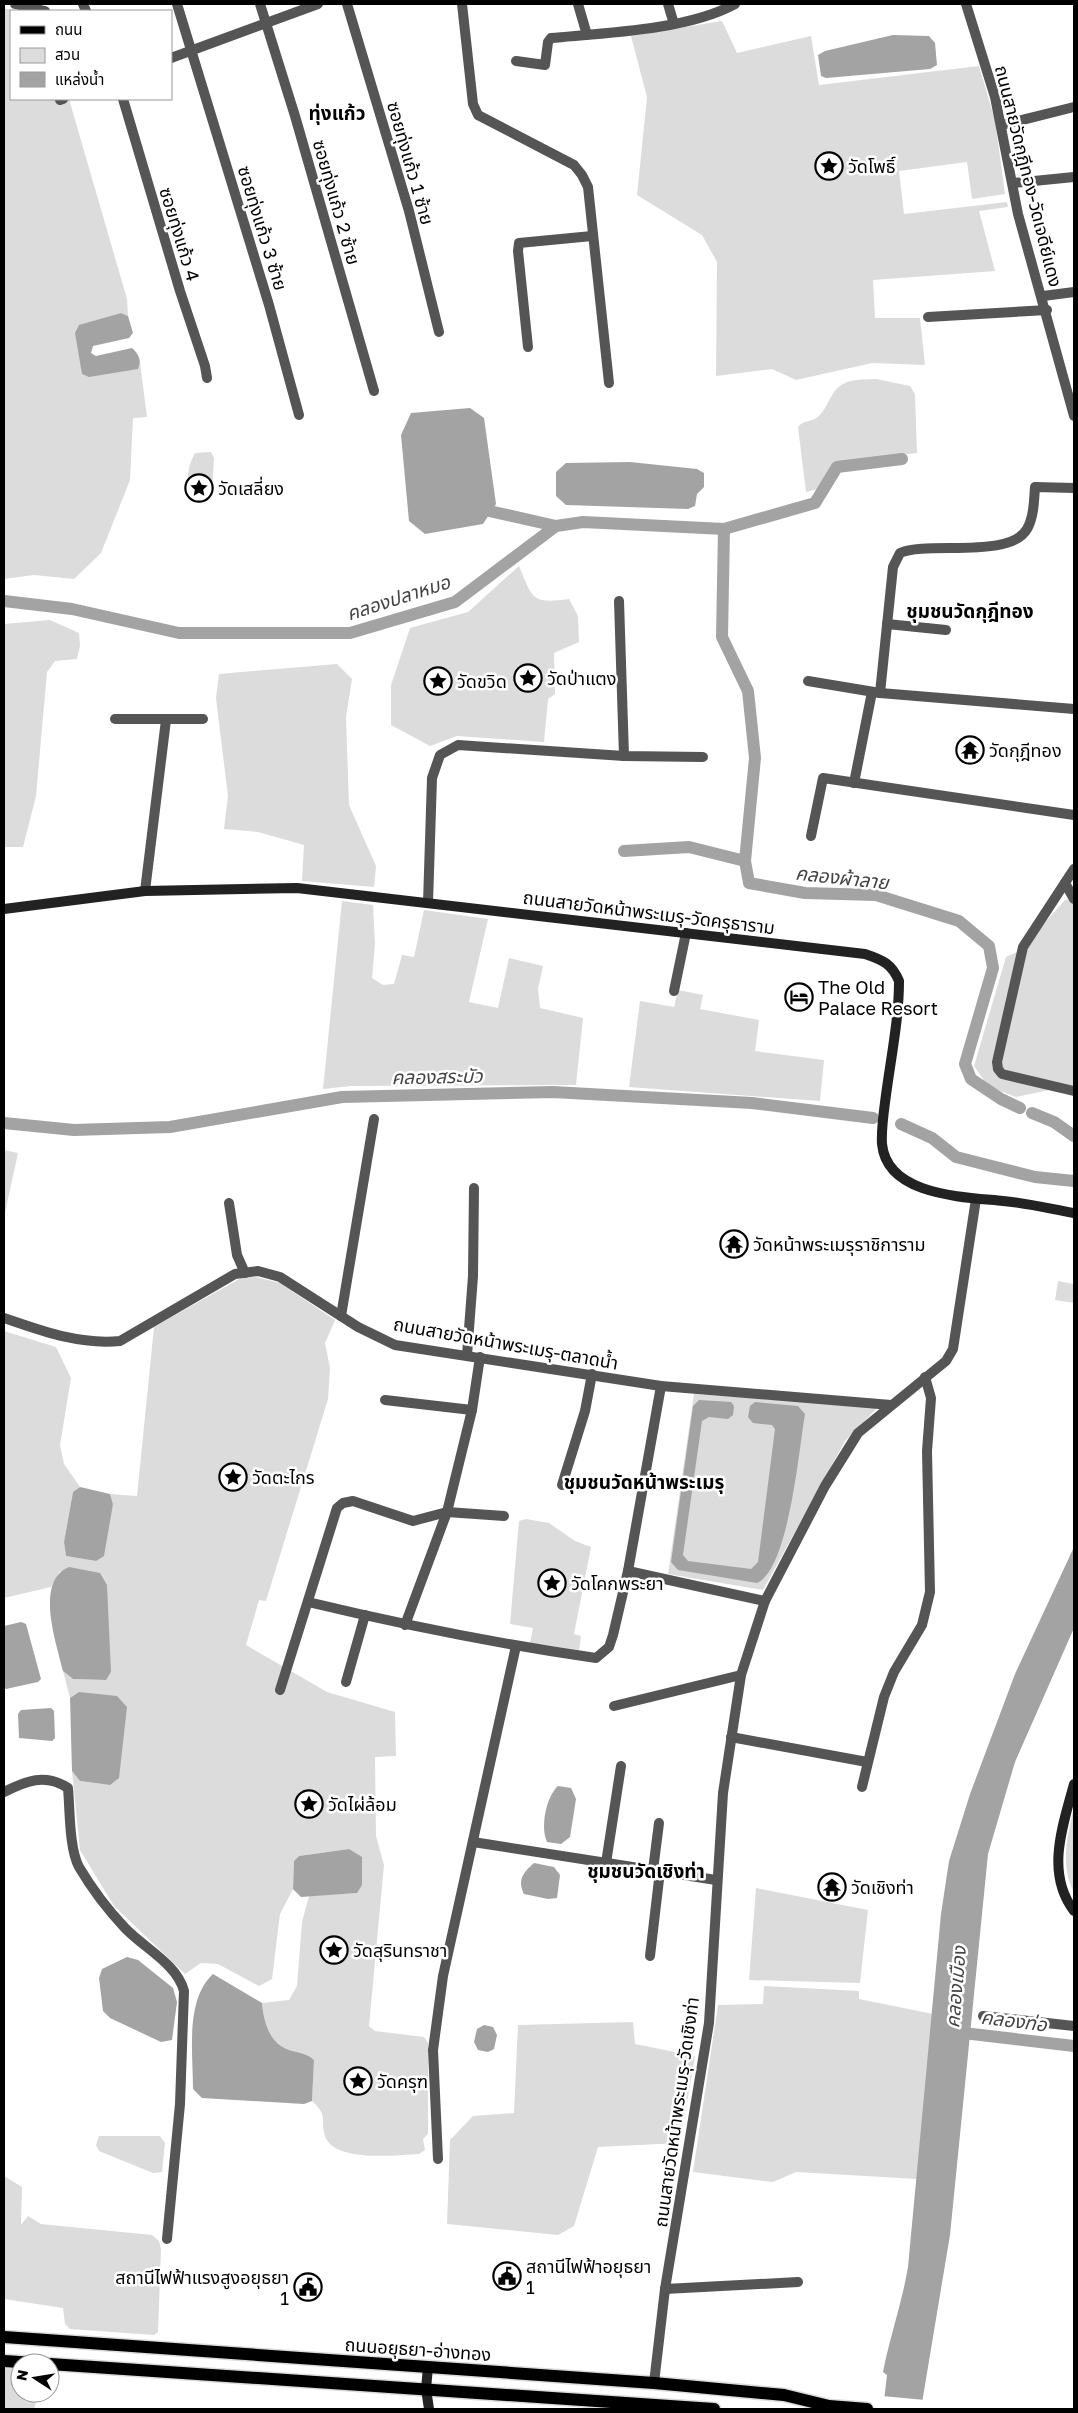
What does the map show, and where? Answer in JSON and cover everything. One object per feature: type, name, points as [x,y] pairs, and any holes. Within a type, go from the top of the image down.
[{"type":"main road","name":"ถนนอยุธยา-อ่างทอง","points":[[4,2338],[654,2383],[784,2395],[830,2406],[867,2409]]},
{"type":"main road","points":[[60,2365],[714,2409]]},
{"type":"main road","name":"ถนนอยุธยา-อ่างทอง","points":[[810,2409],[830,2406]]},
{"type":"street","points":[[15,4],[35,6]]},
{"type":"street","name":"ซอยทุ่งแก้ว 3 ซ้าย","points":[[177,4],[269,305],[299,416]]},
{"type":"street","name":"ซอยทุ่งแก้ว 2 ซ้าย","points":[[260,4],[295,116],[374,391]]},
{"type":"street","points":[[172,58],[318,4]]},
{"type":"street","name":"ซอยทุ่งแก้ว 1 ซ้าย","points":[[347,4],[409,211],[439,332]]},
{"type":"street","points":[[462,4],[473,104],[478,115],[574,165],[582,175],[588,188],[609,383]]},
{"type":"street","points":[[578,4],[587,35]]},
{"type":"street","points":[[668,4],[674,24]]},
{"type":"street","points":[[516,61],[545,65],[548,42],[551,38],[674,24],[716,12],[734,4]]},
{"type":"street","name":"ถนนสายวัดกุฎีทอง-วัดเจดีย์แดง","points":[[966,4],[1002,125],[1018,214],[1047,310],[1074,416]]},
{"type":"street","name":"ซอยทุ่งแก้ว 4","points":[[123,100],[180,291],[205,366],[207,378]]},
{"type":"street","points":[[1002,125],[1074,107]]},
{"type":"street","points":[[1013,182],[1074,177]]},
{"type":"street","points":[[528,347],[518,251],[519,243],[592,236]]},
{"type":"street","points":[[1043,296],[1074,292]]},
{"type":"street","points":[[928,317],[1047,310]]},
{"type":"street","points":[[854,783],[876,692],[887,624],[893,566],[900,552],[910,548],[959,550],[1011,542],[1027,530],[1035,487],[1074,488]]},
{"type":"street","points":[[619,602],[624,756]]},
{"type":"street","points":[[887,624],[946,630]]},
{"type":"street","points":[[808,681],[876,692],[1074,709]]},
{"type":"street","points":[[115,719],[203,719]]},
{"type":"street","points":[[144,891],[166,720]]},
{"type":"street","points":[[428,903],[432,778],[440,755],[458,745],[624,756],[703,757]]},
{"type":"street","points":[[811,836],[823,778],[1074,815]]},
{"type":"street","points":[[1074,869],[1023,947],[997,1062],[998,1069],[1002,1074],[1074,1091]]},
{"type":"street","points":[[1065,883],[1074,899]]},
{"type":"street","name":"ถนนสายวัดหน้าพระเมรุ-วัดครุธาราม","points":[[4,909],[144,891],[297,888],[865,954],[884,960],[894,969],[899,981],[884,1109],[882,1145],[888,1163],[902,1179],[918,1188],[976,1199],[1004,1201],[1074,1213]]},
{"type":"street","points":[[674,991],[686,933]]},
{"type":"street","points":[[341,1316],[374,1119]]},
{"type":"street","points":[[468,1355],[473,1276],[474,1188]]},
{"type":"street","name":"ถนนสายวัดหน้าพระเมรุ-วัดเชิงท่า","points":[[654,2383],[665,2289],[709,2023],[716,1880],[723,1793],[741,1675],[765,1601],[825,1486],[858,1433],[946,1360],[953,1349],[976,1199]]},
{"type":"street","points":[[230,1203],[237,1255],[245,1273]]},
{"type":"street","name":"ถนนสายวัดหน้าพระเมรุ-ตลาดน้ำ","points":[[4,1318],[78,1341],[103,1343],[120,1341],[235,1274],[258,1271],[280,1277],[358,1328],[395,1345],[661,1386],[891,1404]]},
{"type":"street","points":[[405,1625],[446,1512],[472,1410],[480,1357]]},
{"type":"street","points":[[562,1486],[585,1411],[592,1374]]},
{"type":"street","points":[[862,1787],[884,1697],[894,1672],[922,1625],[927,1611],[930,1592],[927,1451],[931,1398],[925,1377]]},
{"type":"street","points":[[308,1602],[405,1625],[516,1646],[596,1658],[604,1654],[609,1647],[613,1635],[628,1571],[661,1386]]},
{"type":"street","points":[[385,1400],[472,1410]]},
{"type":"street","points":[[280,1690],[337,1508],[343,1503],[353,1501],[413,1521],[446,1512],[504,1516]]},
{"type":"street","points":[[628,1571],[765,1601]]},
{"type":"street","points":[[346,1682],[366,1615]]},
{"type":"street","points":[[438,2159],[433,2050],[443,1976],[516,1646]]},
{"type":"street","points":[[614,1706],[741,1675]]},
{"type":"street","points":[[731,1737],[867,1762]]},
{"type":"street","points":[[606,1863],[621,1766]]},
{"type":"street","points":[[4,1792],[26,1781],[44,1779],[59,1782],[68,1788],[74,1848],[78,1865],[103,1901],[126,1929],[180,1978],[184,1991],[180,2104],[167,2239]]},
{"type":"street","points":[[1074,1784],[1060,1836],[1058,1863],[1062,1891],[1074,1911]]},
{"type":"street","points":[[650,1956],[659,1823]]},
{"type":"street","points":[[473,1842],[716,1880]]},
{"type":"street","points":[[983,2016],[1074,2026]]},
{"type":"street","points":[[665,2289],[798,2282]]},
{"type":"street","points":[[428,2367],[426,2390],[429,2409]]},
{"type":"green space","points":[[4,8],[11,10],[10,100],[69,100],[127,299],[128,316],[121,313],[79,326],[82,374],[138,369],[140,363],[147,417],[133,418],[130,480],[101,553],[74,579],[34,575],[4,579]]},
{"type":"green space","points":[[722,21],[737,53],[811,36],[819,85],[979,66],[995,120],[1005,194],[972,199],[967,162],[899,171],[904,214],[1007,202],[1008,207],[979,211],[995,271],[873,280],[875,318],[920,318],[925,365],[872,363],[796,380],[772,369],[716,376],[717,262],[702,235],[637,195],[647,97],[631,36]]},
{"type":"green space","points":[[876,379],[910,386],[915,394],[917,453],[836,462],[818,489],[806,492],[798,427],[802,423],[818,417],[840,386],[850,381]]},
{"type":"green space","points":[[211,452],[214,458],[212,490],[207,495],[191,494],[188,478],[189,468],[195,453]]},
{"type":"green space","points":[[519,566],[527,586],[535,597],[547,601],[569,599],[578,616],[579,642],[554,653],[555,694],[548,699],[544,742],[457,736],[430,746],[391,725],[391,685],[410,628],[468,612]]},
{"type":"green space","points":[[50,620],[79,633],[80,646],[77,659],[55,661],[47,672],[36,796],[23,847],[4,847],[4,624]]},
{"type":"green space","points":[[337,664],[352,679],[346,717],[349,805],[376,866],[374,887],[302,881],[304,845],[258,832],[224,829],[228,796],[216,698],[219,674]]},
{"type":"green space","points":[[1074,898],[1074,1093],[1049,1090],[1016,1097],[988,1086],[974,1066],[1006,957],[1019,951],[1065,900]]},
{"type":"green space","points":[[342,901],[373,905],[375,943],[372,978],[383,985],[394,984],[402,955],[414,957],[424,910],[488,919],[469,1002],[498,1008],[509,958],[543,966],[538,989],[540,1008],[583,1018],[576,1085],[351,1086],[323,1089]]},
{"type":"green space","points":[[678,990],[703,995],[700,1009],[759,1020],[755,1051],[824,1060],[820,1101],[629,1087],[640,1001],[674,1007]]},
{"type":"green space","points":[[4,1150],[18,1153],[4,1217]]},
{"type":"green space","points":[[256,1277],[280,1283],[335,1320],[325,1343],[330,1368],[328,1399],[266,1601],[259,1600],[246,1645],[327,1692],[395,1712],[396,1756],[375,1757],[376,1836],[384,1865],[369,2026],[375,2031],[424,2037],[428,2043],[428,2134],[423,2139],[425,2150],[419,2154],[367,2156],[353,2154],[331,2145],[325,2136],[322,2114],[312,2101],[314,2060],[306,2055],[285,2048],[276,2042],[267,2027],[264,2014],[262,2003],[289,2000],[297,1986],[302,1922],[309,1896],[357,1893],[349,1849],[299,1856],[294,1861],[293,1889],[280,1914],[272,1979],[259,1986],[218,1964],[201,1963],[185,1974],[114,1906],[80,1850],[72,1771],[80,1781],[110,1785],[79,1692],[70,1698],[63,1671],[73,1679],[105,1680],[111,1672],[60,1571],[51,1587],[4,1598],[4,1331],[56,1347],[71,1378],[60,1445],[64,1464],[80,1487],[73,1492],[64,1542],[66,1556],[96,1561],[113,1504],[110,1494],[137,1496],[154,1327],[241,1278]]},
{"type":"green space","points":[[1058,1281],[1074,1284],[1074,1303],[1055,1300]]},
{"type":"green space","points":[[694,1394],[878,1407],[845,1441],[763,1590],[668,1574]]},
{"type":"green space","points":[[526,1519],[549,1523],[575,1541],[591,1547],[574,1634],[581,1636],[579,1650],[530,1643],[533,1628],[510,1624],[519,1521]]},
{"type":"green space","points":[[1074,1807],[1074,1893],[1067,1872],[1066,1850]]},
{"type":"green space","points":[[756,1888],[868,1910],[860,1983],[749,1980]]},
{"type":"green space","points":[[764,1986],[859,1991],[859,1999],[933,2014],[917,2179],[796,2172],[773,2182],[693,2172],[718,2005],[763,2004]]},
{"type":"green space","points":[[633,2022],[635,2044],[695,2056],[680,2143],[598,2147],[574,2226],[558,2235],[447,2224],[450,2140],[473,2116],[514,2113],[518,2025]]},
{"type":"green space","points":[[99,2136],[160,2136],[165,2143],[162,2172],[153,2173],[99,2151],[96,2145]]},
{"type":"green space","points":[[4,2176],[22,2187],[21,2225],[28,2216],[41,2224],[152,2235],[159,2241],[161,2249],[158,2332],[154,2335],[70,2329],[65,2324],[63,2308],[4,2299]]},
{"type":"green space","points":[[4,2367],[10,2367],[10,2403],[36,2403],[34,2409],[4,2409]]},
{"type":"water","points":[[893,35],[929,36],[935,43],[937,65],[930,69],[826,78],[821,76],[818,55],[825,51]]},
{"type":"water","points":[[121,313],[128,316],[133,333],[129,338],[93,346],[91,353],[96,356],[132,348],[139,358],[138,369],[89,377],[82,374],[75,333],[79,325]]},
{"type":"water","points":[[470,408],[484,418],[496,504],[483,524],[425,534],[409,521],[401,435],[411,413]]},
{"type":"water","points":[[630,462],[697,469],[704,473],[704,487],[697,494],[695,506],[688,509],[566,505],[556,496],[556,472],[566,463]]},
{"type":"water","points":[[699,1400],[731,1402],[734,1406],[733,1415],[728,1419],[709,1417],[702,1421],[683,1555],[688,1561],[751,1569],[758,1562],[775,1429],[772,1425],[753,1423],[748,1417],[750,1406],[755,1402],[798,1406],[805,1414],[796,1479],[785,1532],[768,1573],[757,1583],[678,1570],[671,1562],[693,1406]]},
{"type":"water","points":[[80,1487],[110,1494],[113,1504],[104,1556],[96,1561],[66,1556],[64,1542],[73,1492]]},
{"type":"water","name":"คลองเมือง","points":[[1074,1547],[1074,1628],[1015,1762],[988,1854],[950,2235],[921,2409],[883,2409],[887,2375],[883,2372],[908,2267],[941,1914],[949,1861],[970,1794],[1015,1674]]},
{"type":"water","points":[[69,1567],[100,1573],[107,1585],[111,1672],[106,1680],[73,1679],[63,1671],[53,1630],[50,1599],[52,1585],[58,1574]]},
{"type":"water","points":[[21,1622],[26,1624],[41,1679],[38,1682],[6,1689],[4,1688],[4,1626]]},
{"type":"water","points":[[79,1692],[117,1696],[127,1707],[119,1778],[110,1785],[80,1781],[72,1771],[70,1698]]},
{"type":"water","points":[[51,1708],[54,1711],[55,1738],[52,1741],[19,1738],[18,1714],[21,1710]]},
{"type":"water","points":[[558,1786],[571,1788],[576,1799],[570,1837],[561,1844],[547,1842],[544,1828],[547,1805]]},
{"type":"water","points":[[349,1849],[362,1857],[362,1885],[357,1893],[301,1897],[293,1889],[294,1861],[299,1856]]},
{"type":"water","points":[[534,1863],[554,1867],[560,1875],[557,1898],[548,1899],[524,1894],[521,1885],[522,1877]]},
{"type":"water","points":[[127,1957],[138,1960],[173,1988],[177,2002],[172,2040],[161,2042],[110,2018],[103,2011],[99,1978],[102,1969]]},
{"type":"water","points":[[213,1974],[262,2003],[267,2027],[276,2042],[285,2048],[306,2055],[314,2060],[312,2101],[304,2104],[202,2098],[193,2089],[192,2028],[194,2012],[204,1985]]},
{"type":"water","points":[[484,2025],[493,2027],[497,2035],[494,2049],[488,2052],[478,2050],[474,2042],[477,2029]]},
{"type":"pier","points":[[882,2396],[925,2400],[923,2409],[880,2409]]},
{"type":"waterway","name":"คลองปลาหมอ","points":[[4,601],[72,609],[179,633],[350,633],[455,602],[556,526],[583,522],[724,529],[815,503],[837,467],[902,459]]},
{"type":"waterway","points":[[476,508],[556,526]]},
{"type":"waterway","points":[[724,529],[722,637],[748,691],[755,758],[745,861]]},
{"type":"waterway","name":"คลองผ้าลาย","points":[[624,851],[689,847],[745,861],[749,883],[805,893],[876,895],[959,921],[989,946],[993,968],[965,1064],[971,1079],[1001,1099],[1020,1108]]},
{"type":"waterway","name":"คลองสระบัว","points":[[4,1123],[74,1130],[170,1127],[342,1097],[553,1092],[752,1103],[873,1118]]},
{"type":"waterway","name":"คลองผ้าลาย","points":[[1032,1113],[1054,1122],[1074,1136]]},
{"type":"waterway","name":"คลองสระบัว","points":[[901,1124],[932,1138],[956,1157],[1035,1177],[1074,1181]]},
{"type":"waterway","name":"คลองท่อ","points":[[955,2032],[1074,2046]]},
{"type":"place","name":"วัดโพธิ์","points":[[829,166]]},
{"type":"place","name":"วัดเสลี่ยง","points":[[199,488]]},
{"type":"place","name":"วัดป่าแตง","points":[[528,678]]},
{"type":"place","name":"วัดขวิด","points":[[438,681]]},
{"type":"place","name":"วัดกุฎีทอง","points":[[970,750]]},
{"type":"place","name":"The Old Palace Resort","points":[[799,997]]},
{"type":"place","name":"วัดหน้าพระเมรุราชิการาม","points":[[734,1244]]},
{"type":"place","name":"วัดตะไกร","points":[[233,1477]]},
{"type":"place","name":"วัดโคกพระยา","points":[[552,1583]]},
{"type":"place","name":"วัดไผ่ล้อม","points":[[309,1804]]},
{"type":"place","name":"วัดเชิงท่า","points":[[832,1887]]},
{"type":"place","name":"วัดสุรินทราชา","points":[[334,1950]]},
{"type":"place","name":"วัดครุฑ","points":[[358,2081]]},
{"type":"place","name":"สถานีไฟฟ้าอยุธยา 1","points":[[507,2276]]},
{"type":"place","name":"สถานีไฟฟ้าแรงสูงอยุธยา 1","points":[[308,2287]]},
{"type":"district","name":"ทุ่งแก้ว","points":[[337,112]]},
{"type":"district","name":"ชุมชนวัดกุฎีทอง","points":[[970,610]]},
{"type":"district","name":"ชุมชนวัดหน้าพระเมรุ","points":[[644,1481]]},
{"type":"district","name":"ชุมชนวัดเชิงท่า","points":[[646,1870]]}]
